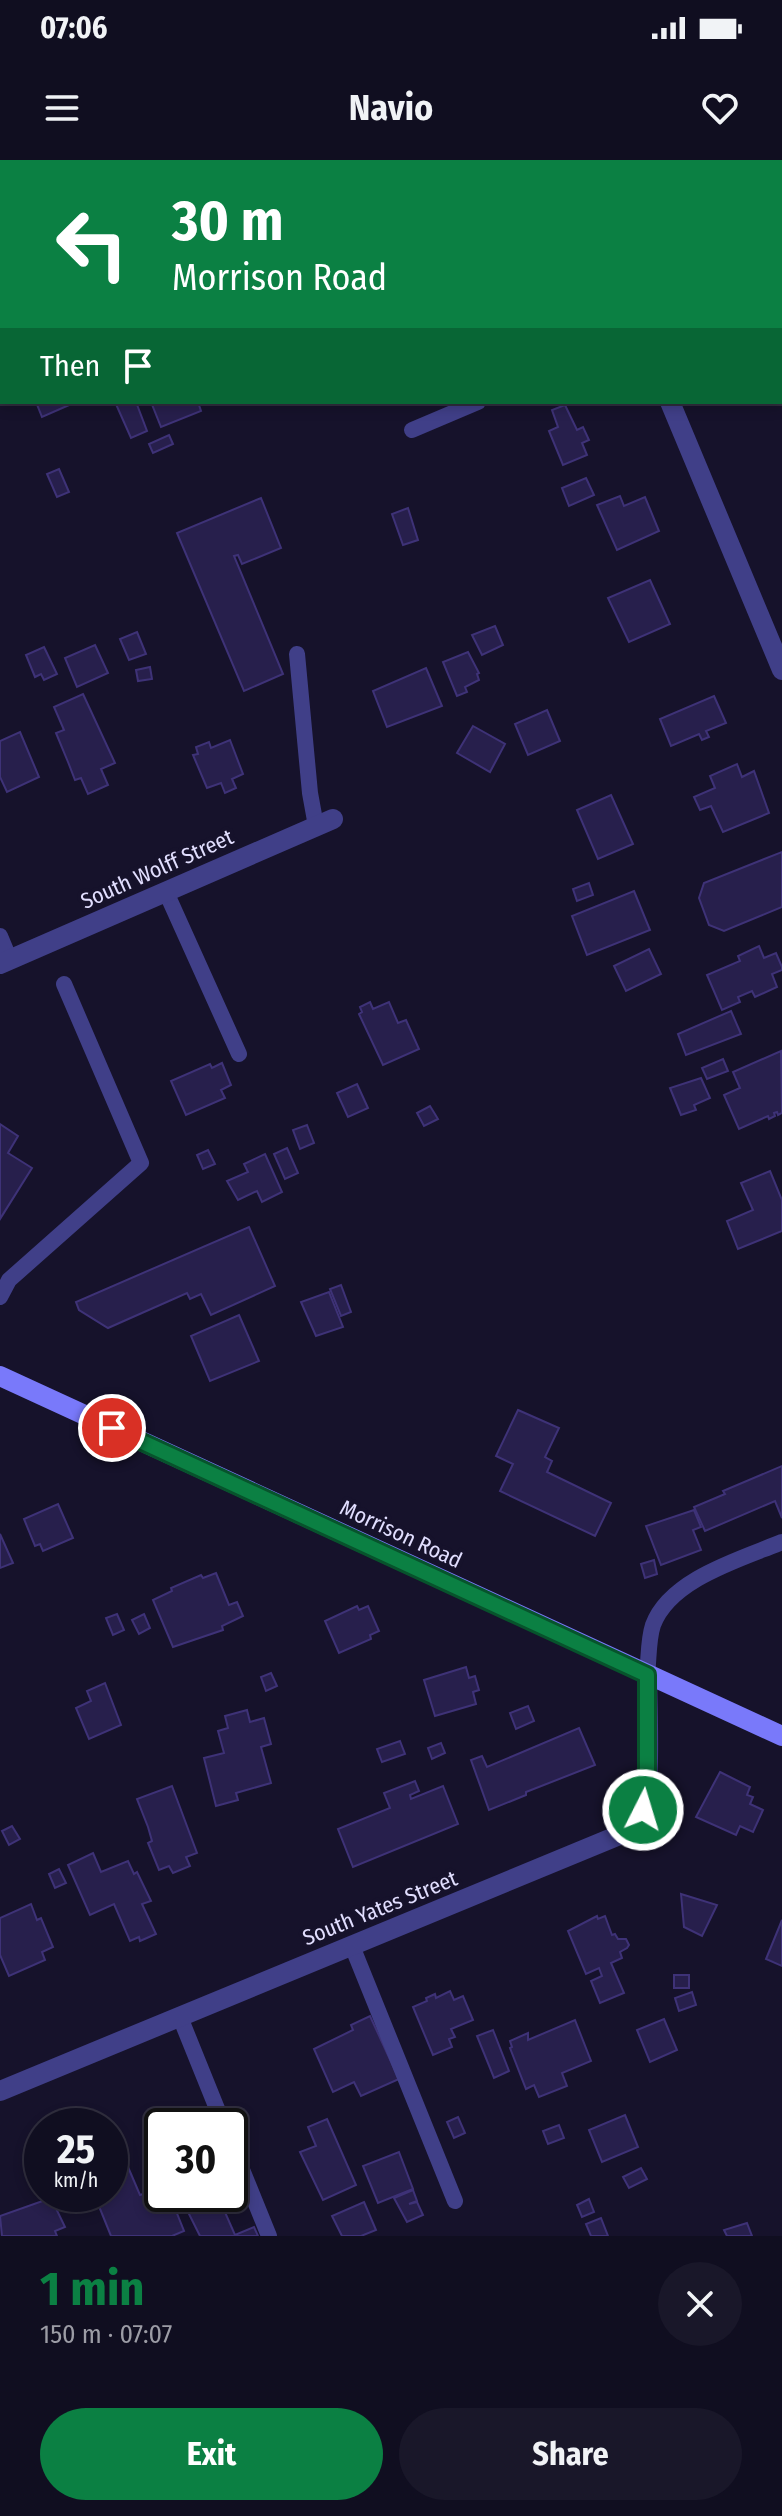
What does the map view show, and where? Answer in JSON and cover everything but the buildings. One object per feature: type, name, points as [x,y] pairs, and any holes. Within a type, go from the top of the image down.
[{"type":"main road","name":"Morrison Road","points":[[0,1376],[782,1736]]},
{"type":"street","points":[[671,404],[782,670]]},
{"type":"street","name":"South Wolff Street","points":[[5,962],[325,822]]},
{"type":"street","name":"South Yates Street","points":[[0,2091],[617,1836],[638,1824],[647,1782],[647,1675]]},
{"type":"lane","points":[[412,430],[473,404]]},
{"type":"lane","points":[[297,654],[310,793],[325,822]]},
{"type":"lane","points":[[166,892],[239,1054]]},
{"type":"lane","points":[[0,936],[5,962]]},
{"type":"lane","points":[[0,1297],[9,1280],[141,1163],[64,984]]},
{"type":"lane","points":[[647,1675],[653,1625],[666,1601],[699,1577],[782,1542]]},
{"type":"lane","points":[[352,1946],[455,2201]]},
{"type":"lane","points":[[180,2017],[217,2108]]},
{"type":"lane","points":[[248,2184],[269,2236]]},
{"type":"route","points":[[112,1428],[647,1675],[647,1782],[643,1810]]}]
